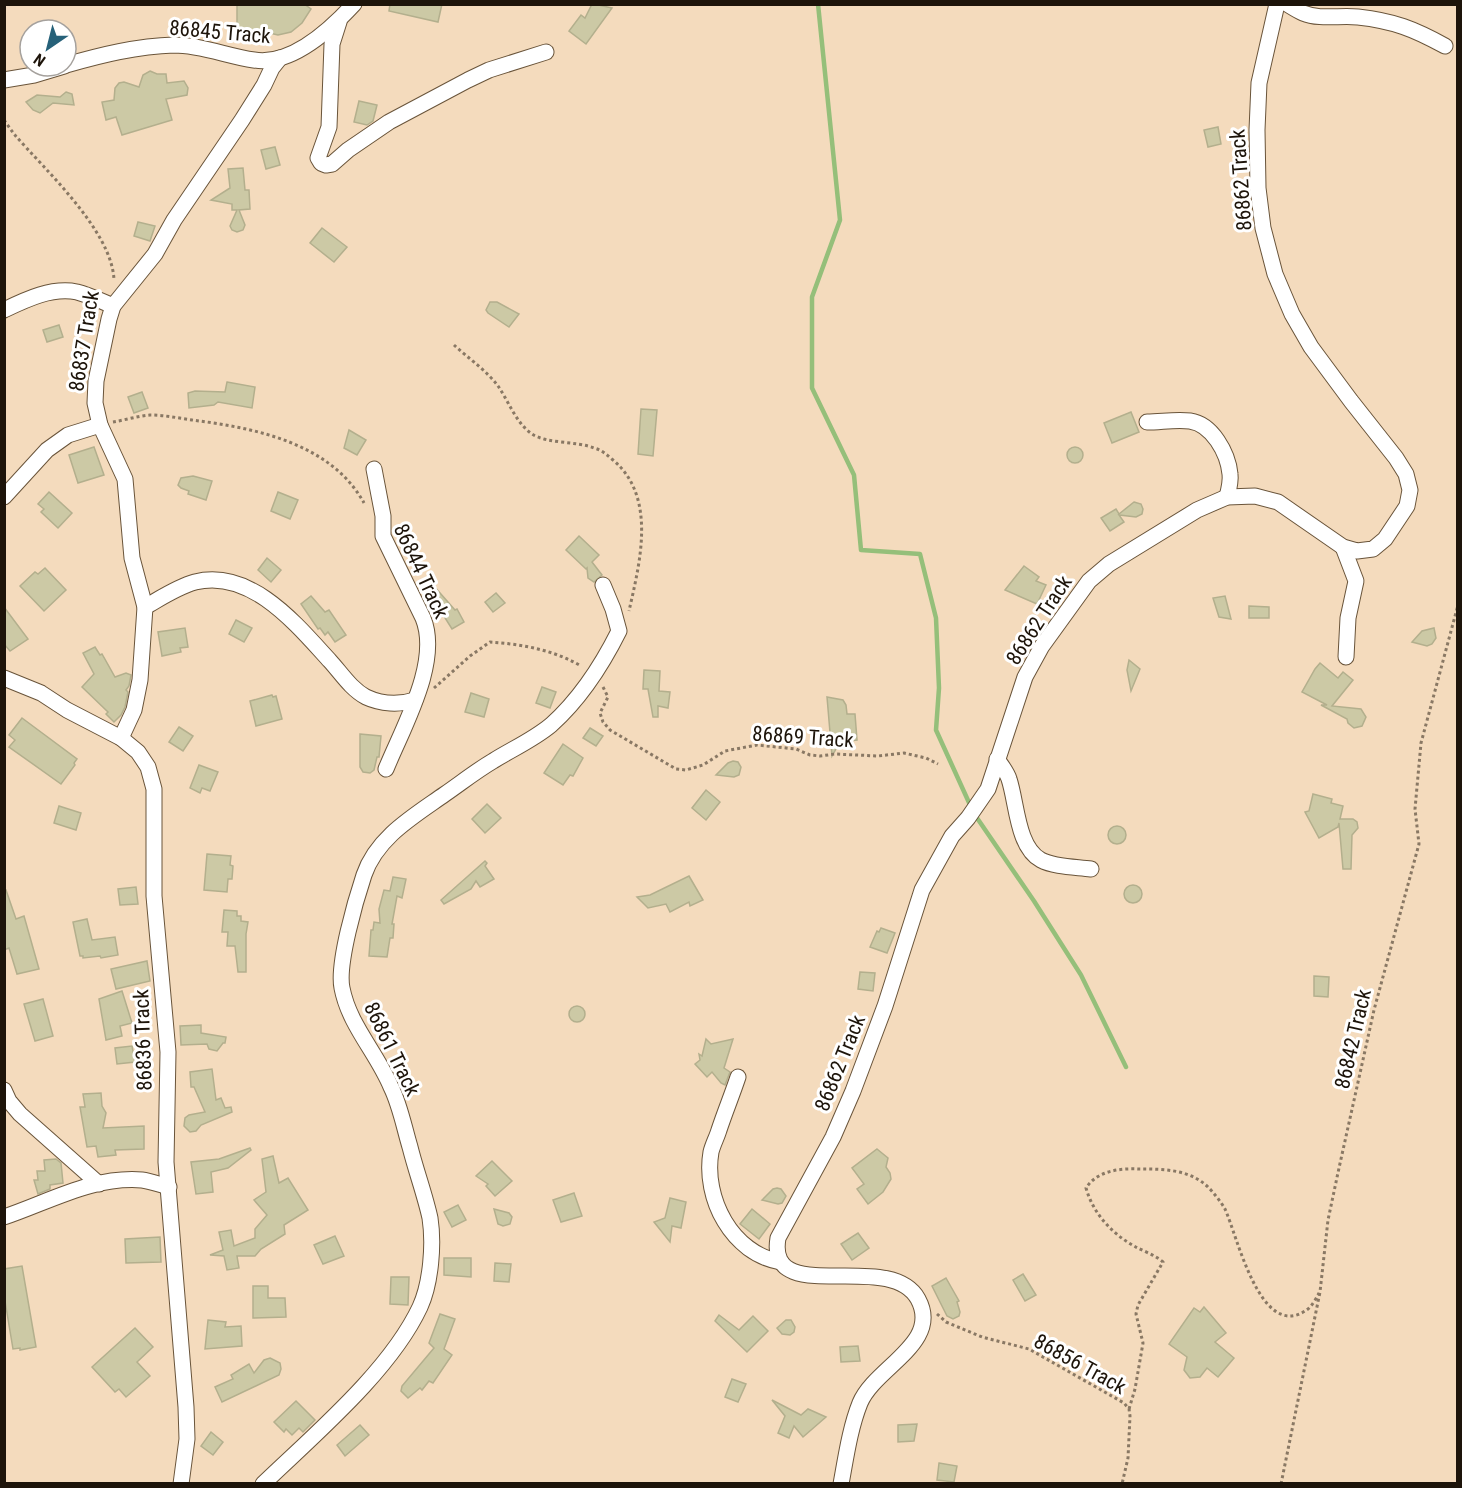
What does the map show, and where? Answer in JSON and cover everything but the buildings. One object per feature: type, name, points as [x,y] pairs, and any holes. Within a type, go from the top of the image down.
[{"type":"street","name":"86845 Track","points":[[78,63],[131,49],[175,45],[255,60],[272,60],[306,45],[339,22],[354,4]]},
{"type":"street","name":"86862 Track","points":[[780,1262],[776,1250],[777,1238],[833,1137],[857,1080],[882,1016],[922,890],[952,836],[988,789],[1025,677],[1042,646],[1089,581],[1108,564],[1197,510],[1227,497],[1255,496],[1278,502],[1343,547],[1358,551],[1373,549],[1385,539],[1407,506],[1410,490],[1406,474],[1311,347],[1292,314],[1275,274],[1263,228],[1258,188],[1259,83],[1277,4]]},
{"type":"street","points":[[1287,4],[1303,14],[1389,21],[1415,29],[1445,46]]},
{"type":"street","points":[[339,22],[332,44],[329,127],[318,158],[326,165],[332,164],[389,122],[468,80],[489,70],[546,51]]},
{"type":"street","points":[[4,310],[35,296],[56,292],[76,292],[113,306],[155,254],[174,220],[242,120],[280,58]]},
{"type":"street","name":"86837 Track","points":[[113,306],[96,381],[95,403],[100,425],[125,479],[132,558],[146,607],[140,680],[134,710],[121,738]]},
{"type":"street","points":[[1148,422],[1189,421],[1206,428],[1222,447],[1228,461],[1231,476],[1227,497]]},
{"type":"street","points":[[6,494],[47,450],[68,435],[100,425]]},
{"type":"street","name":"86844 Track","points":[[374,469],[383,516],[383,536],[428,630],[427,665],[423,680],[386,769]]},
{"type":"street","points":[[1343,547],[1356,581],[1348,618],[1346,657]]},
{"type":"street","points":[[146,607],[194,582],[220,581],[246,588],[263,597],[306,633],[354,688],[366,697],[403,704],[415,700]]},
{"type":"street","points":[[603,585],[619,631]]},
{"type":"street","name":"86861 Track","points":[[263,1484],[370,1378],[405,1334],[421,1305],[429,1280],[430,1220],[392,1089],[353,1019],[342,987],[341,969],[365,872],[377,850],[394,832],[491,762],[534,737],[551,724],[592,677],[619,631]]},
{"type":"street","name":"86836 Track","points":[[4,678],[41,693],[67,710],[121,738],[138,752],[148,766],[154,789],[154,896],[168,1052],[166,1162],[186,1407],[187,1439],[181,1484]]},
{"type":"street","points":[[997,759],[1008,777],[1026,845],[1034,855],[1042,861],[1091,869]]},
{"type":"street","points":[[738,1077],[711,1151],[712,1192],[719,1210],[735,1237],[758,1256],[780,1262],[790,1270],[806,1275],[864,1274],[886,1278],[906,1286],[918,1298],[924,1318],[921,1333],[912,1347],[882,1373],[868,1388],[860,1402],[841,1484]]},
{"type":"street","points":[[4,1090],[9,1101],[20,1114],[99,1184]]},
{"type":"street","points":[[4,1217],[99,1184],[118,1180],[143,1180],[169,1187]]},
{"type":"path","name":"86837 Track","points":[[4,120],[90,221],[110,254],[114,277],[113,306]]},
{"type":"path","points":[[454,345],[497,385],[519,421],[528,431],[536,437],[602,450],[630,478],[639,497],[641,552],[628,614],[619,631]]},
{"type":"path","points":[[100,425],[150,415],[212,422],[278,437],[316,454],[348,479],[366,506]]},
{"type":"path","name":"86842 Track","points":[[1281,1484],[1320,1292],[1328,1220],[1374,1010],[1419,844],[1415,809],[1421,743],[1458,605]]},
{"type":"path","name":"86869 Track","points":[[429,692],[470,656],[490,642],[519,645],[553,653],[583,666],[606,689],[608,697],[600,713],[603,722],[610,730],[676,769],[686,770],[703,765],[725,752],[757,745],[796,749],[810,755],[820,756],[835,754],[878,756],[904,753],[926,758],[939,764]]},
{"type":"path","points":[[1129,1409],[1143,1343],[1136,1314],[1138,1305],[1163,1263],[1115,1232],[1094,1210],[1086,1188],[1091,1180],[1100,1174],[1128,1168],[1185,1173],[1197,1179],[1208,1188],[1224,1208],[1250,1273],[1269,1308],[1288,1316],[1297,1314],[1306,1311],[1320,1292]]},
{"type":"path","name":"86856 Track","points":[[918,1298],[946,1322],[982,1337],[1029,1349],[1124,1403],[1129,1409],[1130,1416],[1128,1458],[1122,1484]]},
{"type":"waterway","points":[[818,4],[840,220],[812,297],[812,388],[854,475],[861,550],[920,554],[936,618],[939,688],[936,730],[971,807]]},
{"type":"waterway","points":[[975,815],[1081,975],[1126,1067]]}]
